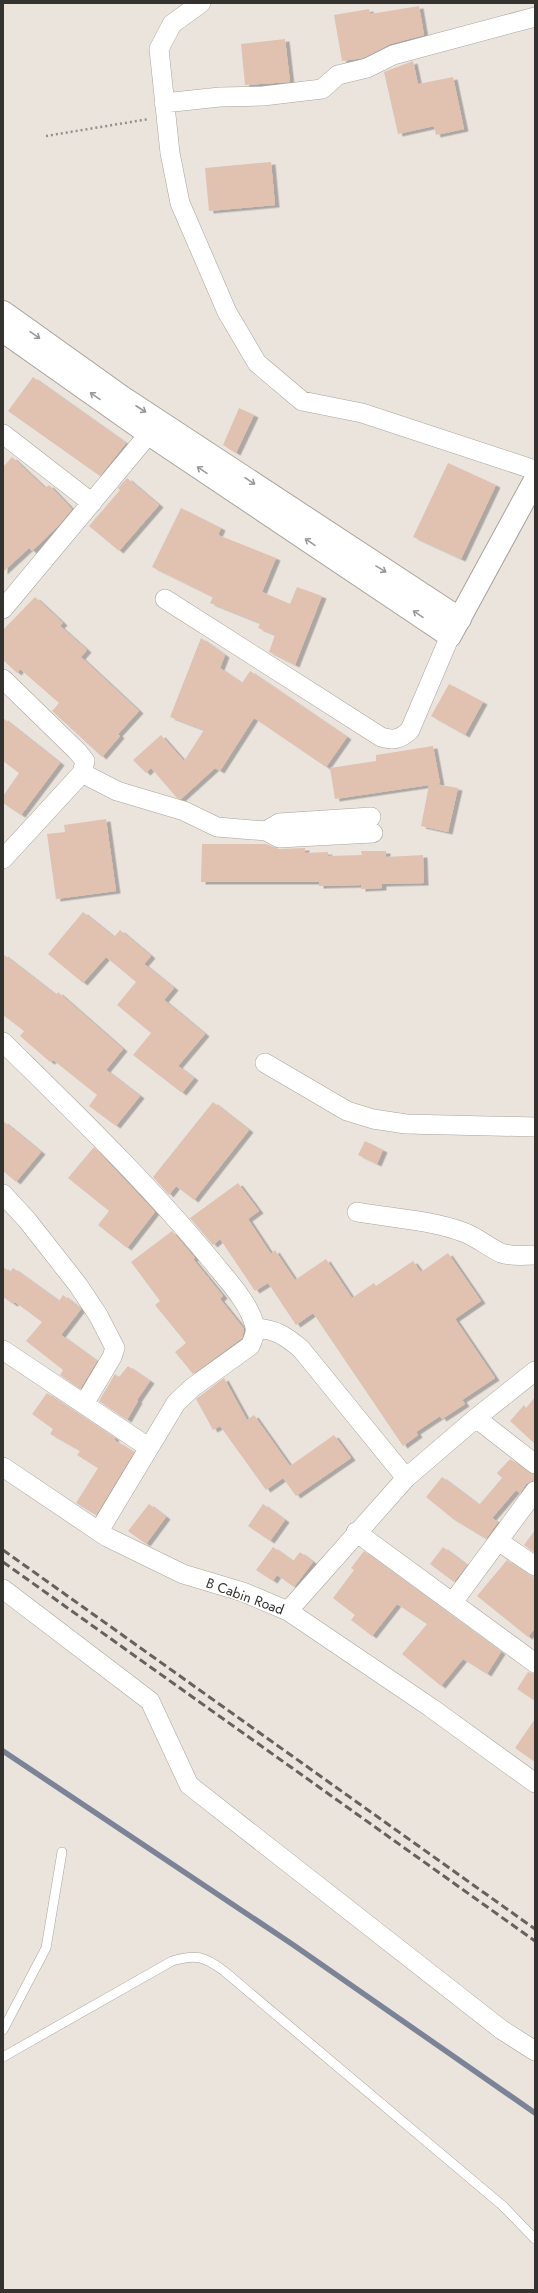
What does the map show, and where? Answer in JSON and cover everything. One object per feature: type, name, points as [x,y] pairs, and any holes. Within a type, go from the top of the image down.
[{"type":"street","points":[[201,3],[172,24],[159,49],[165,110],[180,203],[227,312],[257,363],[302,400],[362,413],[535,470]]},
{"type":"street","points":[[165,110],[220,97],[263,96],[322,89],[338,75],[367,68],[393,55],[535,17]]},
{"type":"street","points":[[3,312],[154,428]]},
{"type":"street","points":[[3,331],[154,428],[455,628]]},
{"type":"street","points":[[3,609],[154,428]]},
{"type":"street","points":[[3,434],[92,503]]},
{"type":"street","points":[[165,599],[234,641],[381,737],[391,740],[403,737],[410,730],[455,628],[535,480]]},
{"type":"street","points":[[3,679],[77,751],[85,761],[82,773],[3,859]]},
{"type":"street","points":[[82,773],[117,791],[184,811],[217,827],[266,831],[280,824],[372,825]]},
{"type":"street","points":[[3,1043],[171,1211],[236,1291],[252,1316],[255,1328],[254,1339],[250,1346],[193,1387],[176,1403],[148,1447],[99,1531]]},
{"type":"street","points":[[265,1063],[347,1111],[373,1119],[406,1124],[535,1127]]},
{"type":"street","points":[[3,1194],[27,1220],[78,1285],[98,1315],[115,1348],[112,1357],[84,1404]]},
{"type":"street","points":[[357,1212],[437,1225],[463,1232],[484,1241],[501,1253],[517,1256],[535,1255]]},
{"type":"street","points":[[255,1328],[270,1329],[287,1337],[301,1349],[406,1478]]},
{"type":"street","points":[[3,1350],[148,1447]]},
{"type":"street","points":[[288,1611],[356,1532],[406,1478],[476,1418],[535,1371]]},
{"type":"street","points":[[476,1418],[535,1464]]},
{"type":"street","name":"B Cabin Road","points":[[3,1467],[99,1531],[183,1574],[243,1592],[288,1611],[430,1706],[535,1783]]},
{"type":"street","points":[[453,1602],[535,1491]]},
{"type":"street","points":[[356,1532],[535,1663]]},
{"type":"street","points":[[498,1541],[535,1566]]},
{"type":"street","points":[[3,1589],[150,1701],[189,1785],[502,2030],[535,2051]]},
{"type":"lane","points":[[3,2030],[46,1948],[62,1852]]},
{"type":"lane","points":[[3,2057],[172,1961],[188,1956],[201,1956],[224,1971],[503,2206],[535,2240]]},
{"type":"path","points":[[46,136],[165,110]]},
{"type":"building","points":[[419,6],[424,35],[390,44],[363,58],[342,61],[334,15],[369,9],[370,14]]},
{"type":"building","points":[[285,39],[290,82],[245,85],[241,44]]},
{"type":"building","points":[[413,61],[418,84],[453,77],[464,129],[436,135],[434,126],[398,134],[384,72]]},
{"type":"building","points":[[271,162],[275,205],[209,211],[205,168]]},
{"type":"building","points":[[33,377],[126,443],[100,476],[8,411]]},
{"type":"building","points":[[239,408],[254,415],[236,453],[223,445]]},
{"type":"building","points":[[12,457],[45,488],[49,485],[72,509],[58,526],[32,551],[29,548],[3,572],[3,467]]},
{"type":"building","points":[[448,463],[496,485],[461,559],[413,537]]},
{"type":"building","points":[[127,478],[159,505],[119,551],[89,526],[120,490],[118,488]]},
{"type":"building","points":[[181,508],[221,528],[218,535],[276,558],[262,592],[290,604],[297,587],[322,596],[295,665],[269,652],[275,635],[258,628],[260,623],[210,603],[213,597],[152,567]]},
{"type":"building","points":[[35,597],[63,623],[60,626],[87,650],[81,657],[139,711],[118,734],[120,736],[102,757],[52,711],[59,703],[20,669],[17,673],[3,660],[3,630]]},
{"type":"building","points":[[201,638],[225,655],[220,668],[242,683],[250,671],[347,737],[326,767],[254,718],[220,771],[215,768],[181,799],[177,798],[151,768],[146,773],[133,760],[161,735],[184,761],[204,730],[170,717]]},
{"type":"building","points":[[449,684],[483,702],[465,735],[431,716]]},
{"type":"building","points":[[3,718],[60,763],[21,815],[3,803],[3,796],[19,773],[3,761]]},
{"type":"building","points":[[433,746],[440,783],[435,784],[458,788],[448,832],[421,826],[429,785],[335,799],[330,768],[376,761],[376,755]]},
{"type":"building","points":[[106,819],[116,891],[56,899],[47,834],[65,832],[64,825]]},
{"type":"building","points":[[202,844],[266,844],[279,849],[305,848],[305,853],[328,852],[328,856],[362,855],[361,851],[386,851],[386,857],[423,855],[424,883],[382,884],[382,888],[361,889],[361,885],[319,886],[319,882],[201,882]]},
{"type":"building","points":[[83,912],[114,937],[120,930],[151,956],[144,964],[174,988],[164,1000],[205,1034],[178,1066],[194,1078],[182,1093],[133,1055],[151,1033],[117,1005],[136,982],[106,957],[83,983],[48,954]]},
{"type":"building","points":[[3,954],[56,995],[58,992],[123,1049],[106,1070],[140,1096],[116,1126],[89,1106],[97,1095],[53,1060],[50,1062],[20,1036],[24,1031],[3,1015]]},
{"type":"building","points":[[213,1102],[249,1130],[194,1200],[176,1186],[169,1195],[153,1177]]},
{"type":"building","points":[[3,1121],[41,1152],[16,1182],[3,1171]]},
{"type":"building","points":[[365,1141],[383,1150],[377,1164],[358,1155]]},
{"type":"building","points":[[94,1147],[155,1212],[127,1248],[98,1225],[109,1211],[68,1178]]},
{"type":"building","points":[[238,1183],[259,1211],[248,1219],[271,1254],[275,1250],[295,1280],[326,1259],[352,1298],[374,1283],[376,1286],[413,1261],[421,1272],[448,1253],[481,1301],[455,1319],[495,1378],[462,1400],[465,1404],[442,1419],[440,1416],[416,1432],[418,1435],[403,1446],[313,1313],[296,1325],[268,1283],[255,1291],[220,1239],[213,1245],[190,1218]]},
{"type":"building","points":[[172,1231],[195,1258],[193,1259],[223,1296],[220,1299],[244,1329],[242,1338],[193,1374],[175,1352],[186,1343],[155,1305],[160,1301],[131,1262]]},
{"type":"building","points":[[3,1267],[10,1272],[13,1268],[59,1301],[63,1295],[81,1309],[61,1335],[97,1361],[80,1389],[60,1375],[63,1370],[26,1341],[42,1322],[15,1302],[13,1304],[3,1297]]},
{"type":"building","points":[[128,1366],[150,1381],[137,1400],[138,1401],[127,1420],[99,1401],[115,1374],[119,1377]]},
{"type":"building","points":[[224,1378],[247,1420],[254,1415],[290,1466],[334,1435],[351,1458],[296,1496],[283,1478],[266,1490],[220,1426],[213,1430],[196,1399]]},
{"type":"building","points":[[47,1393],[115,1438],[114,1440],[134,1452],[96,1515],[76,1503],[98,1468],[77,1455],[80,1451],[50,1434],[53,1429],[32,1414]]},
{"type":"building","points":[[535,1397],[535,1444],[510,1421],[524,1405],[526,1408]]},
{"type":"building","points":[[510,1459],[534,1475],[535,1480],[526,1484],[520,1493],[516,1490],[492,1518],[498,1522],[486,1539],[453,1519],[426,1497],[442,1477],[479,1505],[502,1478],[497,1473]]},
{"type":"building","points":[[149,1504],[166,1517],[146,1544],[128,1531]]},
{"type":"building","points":[[263,1504],[285,1520],[270,1541],[248,1526]]},
{"type":"building","points":[[535,1530],[535,1553],[524,1545]]},
{"type":"building","points":[[273,1547],[293,1561],[300,1552],[313,1562],[294,1587],[277,1575],[273,1581],[256,1570]]},
{"type":"building","points":[[443,1547],[467,1565],[454,1582],[430,1564]]},
{"type":"building","points":[[364,1551],[501,1652],[487,1674],[463,1659],[441,1686],[402,1654],[427,1624],[397,1604],[372,1636],[351,1620],[355,1615],[333,1598],[354,1570],[351,1568]]},
{"type":"building","points":[[507,1560],[529,1575],[535,1577],[535,1628],[528,1637],[477,1596]]},
{"type":"building","points":[[528,1672],[535,1674],[535,1701],[517,1689]]},
{"type":"building","points":[[535,1719],[535,1762],[515,1748]]},
{"type":"waterway","points":[[3,1751],[292,1944],[535,2113]]},
{"type":"railway","points":[[3,1550],[535,1929]]},
{"type":"railway","points":[[3,1562],[535,1941]]}]
